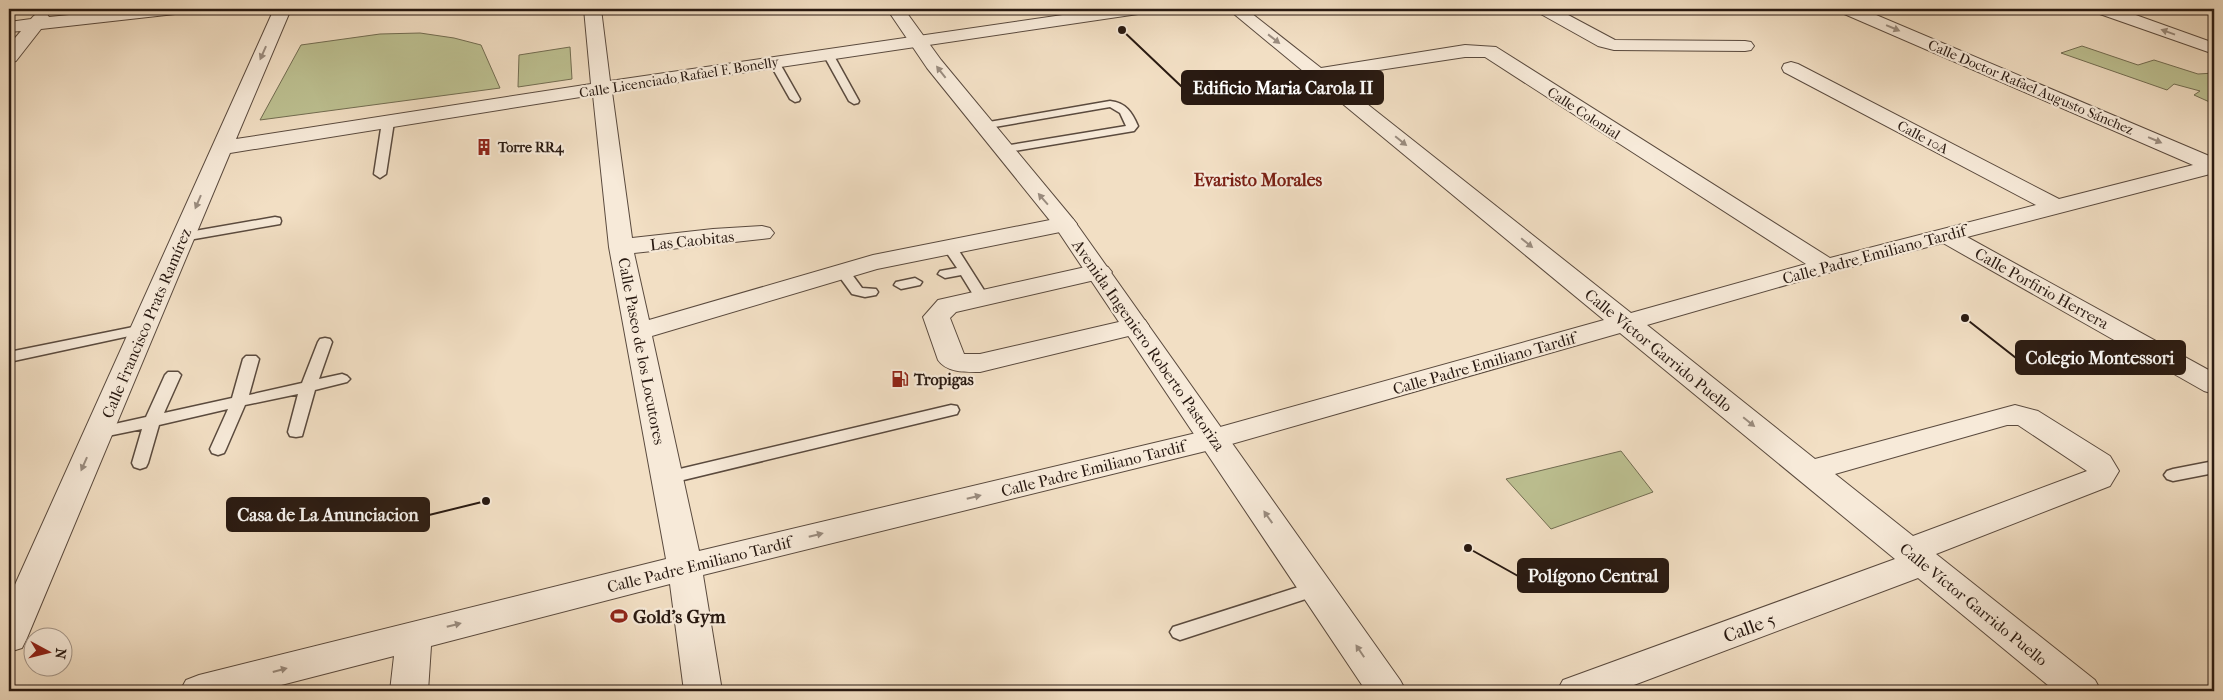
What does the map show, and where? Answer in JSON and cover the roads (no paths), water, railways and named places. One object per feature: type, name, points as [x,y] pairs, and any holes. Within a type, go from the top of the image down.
[{"type":"street","points":[[9,57],[50,9]]},
{"type":"street","points":[[9,27],[176,9]]},
{"type":"street","name":"Calle Francisco Prats Ramírez","points":[[9,638],[282,9]]},
{"type":"street","name":"Calle Paseo de los Locutores","points":[[592,9],[621,247],[685,567],[704,691]]},
{"type":"street","name":"Avenida Ingeniero Roberto Pastoriza","points":[[896,9],[916,41],[983,126],[1065,224],[1388,691]]},
{"type":"street","name":"Calle Licenciado Rafael F. Bonelly","points":[[222,148],[601,88],[1138,9]]},
{"type":"street","name":"Calle Víctor Garrido Puello","points":[[1236,9],[2082,691]]},
{"type":"street","points":[[1545,9],[1604,42],[1614,45],[1745,46]]},
{"type":"street","name":"Calle Doctor Rafael Augusto Sánchez","points":[[1848,9],[2214,166]]},
{"type":"street","points":[[2103,9],[2214,49]]},
{"type":"street","name":"Calle Colonial","points":[[1318,74],[1465,51],[1489,51],[1826,266]]},
{"type":"street","name":"Calle 10A","points":[[1791,68],[2054,206]]},
{"type":"street","name":"Calle Padre Emiliano Tardif","points":[[199,691],[685,567],[1214,439],[1826,266],[2214,166]]},
{"type":"street","points":[[637,332],[873,262],[1065,224]]},
{"type":"street","name":"Las Caobitas","points":[[621,247],[713,236],[762,233]]},
{"type":"street","name":"Calle Porfirio Herrera","points":[[1948,236],[2214,385]]},
{"type":"street","points":[[1099,272],[947,306],[936,317],[952,360],[961,363],[980,362],[1136,326]]},
{"type":"street","name":"Calle 5","points":[[1576,691],[1915,557],[2099,478],[2103,471],[2099,462],[2028,418],[2015,415],[1809,471]]},
{"type":"street","points":[[409,691],[414,635]]},
{"type":"lane","points":[[828,54],[854,101]]},
{"type":"lane","points":[[774,62],[795,99]]},
{"type":"lane","points":[[983,126],[1110,104],[1119,106],[1126,113],[1132,126],[1130,129],[1122,131],[1002,149]]},
{"type":"lane","points":[[380,174],[388,122]]},
{"type":"lane","points":[[183,237],[274,221]]},
{"type":"lane","points":[[949,246],[982,298]]},
{"type":"lane","points":[[945,274],[965,270]]},
{"type":"lane","points":[[843,272],[856,292],[862,294],[871,292]]},
{"type":"lane","points":[[9,357],[143,328]]},
{"type":"lane","points":[[296,432],[308,387],[326,342]]},
{"type":"lane","points":[[218,449],[239,402],[251,359]]},
{"type":"lane","points":[[140,462],[152,421],[173,375]]},
{"type":"lane","points":[[98,433],[342,379]]},
{"type":"lane","points":[[666,478],[951,410]]},
{"type":"lane","points":[[2173,475],[2214,467]]},
{"type":"lane","points":[[1180,632],[1317,588]]},
{"type":"place","name":"Edificio Maria Carola II","points":[[1122,30]]},
{"type":"place","name":"Torre RR4","points":[[484,147]]},
{"type":"place","name":"Colegio Montessori","points":[[1965,318]]},
{"type":"place","name":"Tropigas","points":[[900,379]]},
{"type":"place","name":"Casa de La Anunciacion","points":[[486,501]]},
{"type":"place","name":"Polígono Central","points":[[1468,548]]},
{"type":"place","name":"Gold's Gym","points":[[619,616]]},
{"type":"district","name":"Evaristo Morales","points":[[1258,180]]}]
